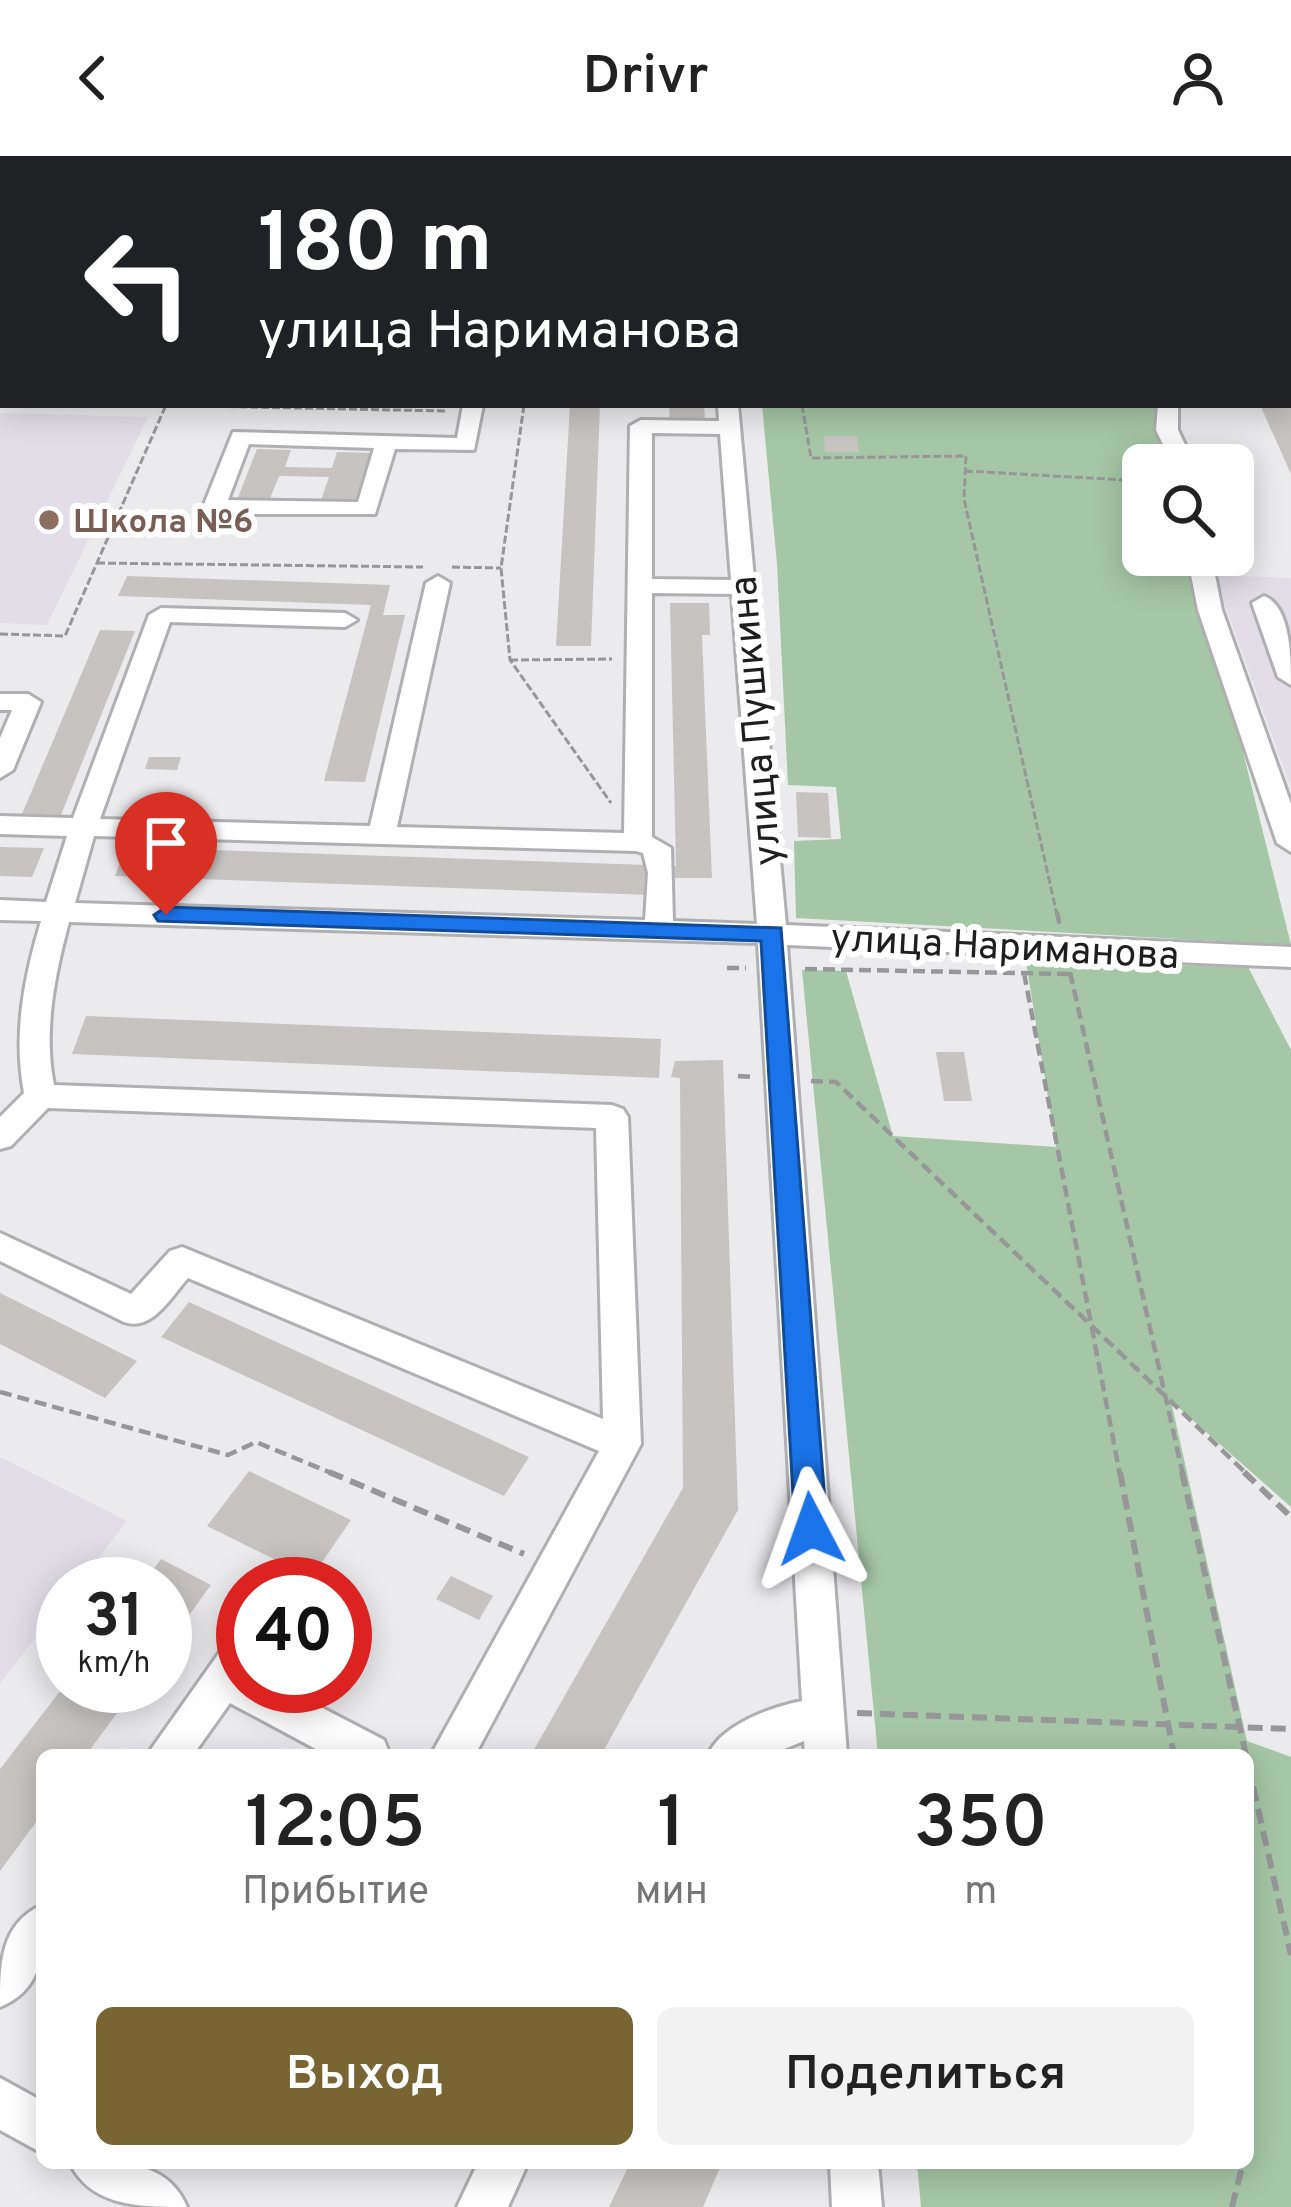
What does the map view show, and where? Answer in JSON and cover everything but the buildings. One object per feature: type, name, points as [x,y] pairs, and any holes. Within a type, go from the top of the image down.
[{"type":"street","points":[[386,442],[367,509],[214,507],[241,437],[386,442],[466,446],[472,408]]},
{"type":"street","points":[[1168,408],[1167,430],[1174,444]]},
{"type":"street","points":[[638,842],[641,416],[728,417]]},
{"type":"street","name":"улица Пушкина","points":[[728,417],[772,934],[824,1727]]},
{"type":"street","points":[[382,834],[440,572]]},
{"type":"street","points":[[1203,576],[1210,610],[1291,843]]},
{"type":"street","points":[[640,586],[742,587]]},
{"type":"street","points":[[1291,604],[1252,603],[1291,677]]},
{"type":"street","points":[[40,1096],[32,1079],[38,1008],[55,912],[161,615],[345,620]]},
{"type":"street","points":[[0,702],[28,702],[0,770]]},
{"type":"street","points":[[0,825],[638,842],[657,848],[659,929]]},
{"type":"street","name":"улица Нариманова","points":[[0,910],[659,929],[1065,951],[1291,957]]},
{"type":"street","points":[[0,1137],[40,1096],[612,1117],[622,1444],[455,1749]]},
{"type":"street","points":[[0,1246],[136,1312],[182,1261],[622,1444]]},
{"type":"street","points":[[172,1749],[216,1689]]},
{"type":"street","points":[[306,1713],[360,1749]]},
{"type":"street","points":[[739,1749],[781,1725],[824,1727]]},
{"type":"street","points":[[0,1984],[36,1935]]},
{"type":"street","points":[[0,2102],[36,2125]]},
{"type":"street","points":[[103,2169],[162,2207]]},
{"type":"street","points":[[482,2207],[501,2169]]},
{"type":"street","points":[[854,2169],[857,2207]]},
{"type":"path","points":[[0,634],[65,636],[165,408]]},
{"type":"path","points":[[524,408],[501,568],[510,660],[638,842]]},
{"type":"path","points":[[803,408],[811,458],[966,456],[964,499],[1065,951]]},
{"type":"path","points":[[965,471],[1122,481]]},
{"type":"path","points":[[97,563],[440,572],[501,568]]},
{"type":"path","points":[[510,660],[639,659]]},
{"type":"path","points":[[727,968],[1070,974],[1245,1749]]},
{"type":"path","points":[[1024,973],[1173,1749]]},
{"type":"path","points":[[738,1076],[836,1082],[1291,1517]]},
{"type":"path","points":[[0,1392],[228,1455],[256,1442],[555,1567]]},
{"type":"path","points":[[824,1727],[930,1719],[1291,1730]]},
{"type":"path","points":[[1254,1790],[1291,1955]]},
{"type":"path","points":[[1232,2207],[1242,2169]]},
{"type":"shaded area","name":"Школа №6","points":[[0,413],[148,417],[47,625],[0,623]]},
{"type":"shaded area","points":[[1214,576],[1291,578],[1291,788]]},
{"type":"shaded area","points":[[0,1457],[127,1521],[99,1557],[36,1557],[36,1637],[0,1683]]},
{"type":"green space","points":[[762,408],[1159,408],[1166,444],[1122,444],[1122,576],[1199,576],[1291,945],[796,918],[794,841],[841,839],[836,787],[788,785],[777,564]]},
{"type":"green space","points":[[1026,962],[1248,967],[1291,1050],[1291,1507],[1171,1401],[1247,1741],[1291,1757],[1291,2207],[921,2207],[918,2169],[1254,2169],[1254,1749],[877,1749],[802,970],[846,971],[893,1136],[1056,1147]]},
{"type":"place","name":"Школа №6","points":[[49,520]]},
{"type":"route","points":[[166,915],[772,934],[811,1529]]}]
